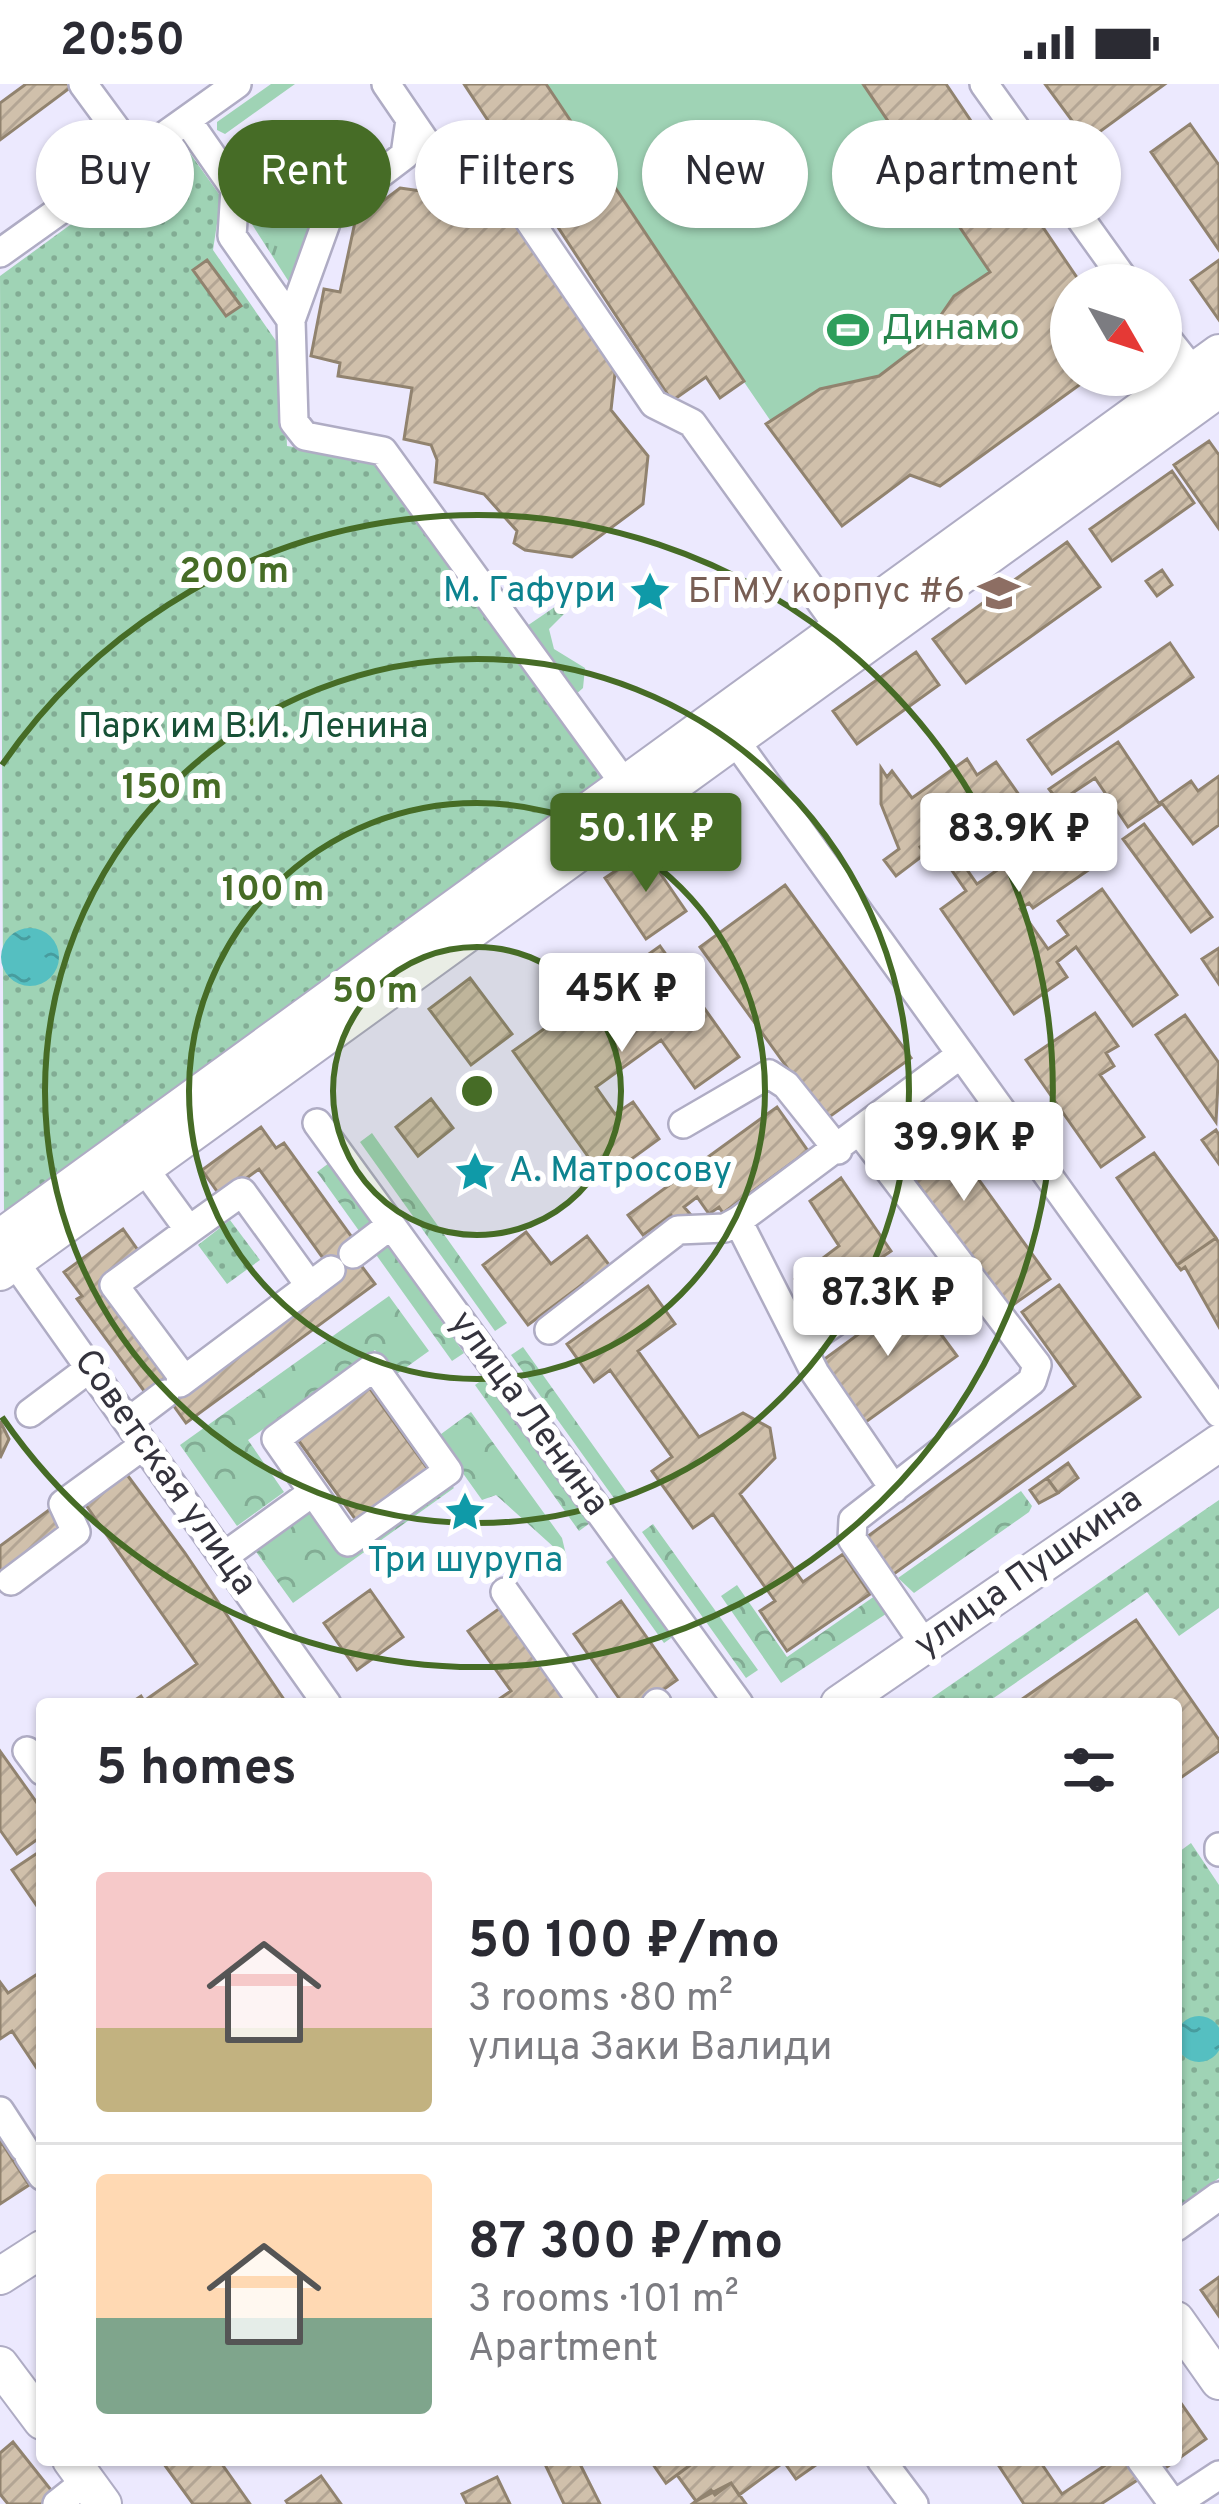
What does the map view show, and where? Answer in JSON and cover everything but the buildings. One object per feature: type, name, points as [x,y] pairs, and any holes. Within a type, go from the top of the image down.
[{"type":"main road","points":[[4,1253],[624,783],[725,727],[839,627],[1212,383]]},
{"type":"main road","points":[[4,1253],[143,1168],[725,727],[1212,383]]},
{"type":"main road","name":"улица Пушкина","points":[[848,1698],[1219,1443]]},
{"type":"main road","points":[[0,2276],[36,2253]]},
{"type":"main road","points":[[1182,2329],[1219,2381]]},
{"type":"main road","points":[[0,2365],[36,2413]]},
{"type":"street","points":[[83,84],[110,120]]},
{"type":"street","points":[[187,120],[237,84]]},
{"type":"street","points":[[386,84],[429,146],[486,158],[654,404],[692,422],[839,627]]},
{"type":"street","points":[[984,84],[1113,264]]},
{"type":"street","points":[[410,120],[405,155],[330,212],[291,320],[291,413],[305,436],[382,451],[624,783]]},
{"type":"street","points":[[194,130],[235,188],[232,236],[291,320]]},
{"type":"street","points":[[0,253],[36,227]]},
{"type":"street","points":[[1182,352],[1212,383]]},
{"type":"street","points":[[725,727],[1219,1413]]},
{"type":"street","points":[[550,1330],[678,1230],[725,1228],[738,1221],[960,1054]]},
{"type":"street","points":[[682,1124],[769,1074],[786,1085],[849,1141],[1037,1365],[1032,1381],[853,1520],[850,1531],[925,1645]]},
{"type":"street","name":"улица Ленина","points":[[317,1123],[735,1698]]},
{"type":"street","points":[[143,1168],[189,1230]]},
{"type":"street","points":[[176,1386],[114,1285],[242,1192],[331,1270]]},
{"type":"street","points":[[738,1221],[801,1345],[894,1489]]},
{"type":"street","points":[[11,1580],[76,1532],[62,1504],[136,1433],[176,1386],[391,1225]]},
{"type":"street","name":"Советская улица","points":[[4,1253],[321,1698]]},
{"type":"street","points":[[801,1345],[904,1276]]},
{"type":"street","points":[[374,1367],[448,1472],[348,1542],[313,1492],[276,1439],[374,1367]]},
{"type":"street","points":[[31,1413],[90,1368]]},
{"type":"street","points":[[223,1557],[313,1492]]},
{"type":"street","points":[[505,1592],[580,1698]]},
{"type":"street","points":[[0,2111],[32,2160]]},
{"type":"street","points":[[1182,2223],[1219,2196]]},
{"type":"street","points":[[886,2466],[914,2504]]},
{"type":"street","points":[[1146,2466],[1174,2504],[1219,2475]]},
{"type":"street","points":[[57,2504],[87,2482]]},
{"type":"green space","points":[[271,84],[295,84],[245,120],[220,120]]},
{"type":"green space","name":"Динамо","points":[[464,84],[946,84],[970,120],[832,120],[832,228],[1043,228],[1068,264],[1050,264],[1050,388],[910,475],[842,526],[766,424],[770,420],[744,382],[720,398],[705,377],[672,401],[558,228],[618,228],[618,120],[488,120]]},
{"type":"green space","name":"Парк им В.И. Ленина","points":[[194,159],[218,193],[213,250],[283,351],[287,446],[370,459],[614,785],[4,1215],[0,276],[66,228],[194,228]]},
{"type":"green space","points":[[254,228],[311,228],[302,273],[289,282]]},
{"type":"green space","points":[[562,602],[568,610],[549,629],[554,649],[585,668],[583,688],[574,696],[524,628]]},
{"type":"green space","points":[[372,1133],[507,1323],[495,1331],[360,1142]]},
{"type":"green space","points":[[329,1163],[464,1353],[452,1361],[317,1172]]},
{"type":"green space","points":[[230,1220],[260,1260],[227,1284],[198,1245]]},
{"type":"green space","points":[[389,1296],[429,1351],[394,1376],[375,1350],[248,1440],[284,1492],[237,1526],[180,1445]]},
{"type":"green space","points":[[523,1347],[627,1493],[616,1501],[511,1355]]},
{"type":"green space","points":[[486,1377],[590,1523],[579,1531],[475,1385]]},
{"type":"green space","points":[[471,1412],[562,1538],[567,1559],[496,1495],[482,1500],[437,1437]]},
{"type":"green space","points":[[449,1482],[454,1488],[293,1603],[254,1549],[309,1510],[344,1557]]},
{"type":"green space","points":[[1021,1491],[1032,1506],[1029,1512],[914,1593],[898,1578]]},
{"type":"green space","points":[[1219,1500],[1219,1608],[1179,1636],[1147,1592],[994,1698],[932,1698]]},
{"type":"green space","points":[[653,1524],[758,1670],[746,1678],[642,1532]]},
{"type":"green space","points":[[616,1555],[674,1636],[664,1643],[606,1562]]},
{"type":"green space","points":[[737,1585],[787,1657],[882,1591],[892,1610],[781,1683],[721,1596]]},
{"type":"green space","points":[[1191,1843],[1219,1885],[1219,2178],[1182,2205],[1182,1850]]},
{"type":"water","points":[[30,928],[50,937],[59,957],[50,977],[30,986],[10,977],[1,957],[10,937]]},
{"type":"water","points":[[1199,2016],[1220,2029],[1220,2049],[1208,2061],[1190,2061],[1182,2054],[1182,2024]]},
{"type":"place","name":"Динамо","points":[[848,330]]},
{"type":"place","name":"М. Гафури","points":[[650,592]]},
{"type":"place","name":"БГМУ корпус #6","points":[[999,593]]},
{"type":"place","name":"А. Матросову","points":[[475,1172]]},
{"type":"place","name":"Три шурупа","points":[[465,1512]]}]
